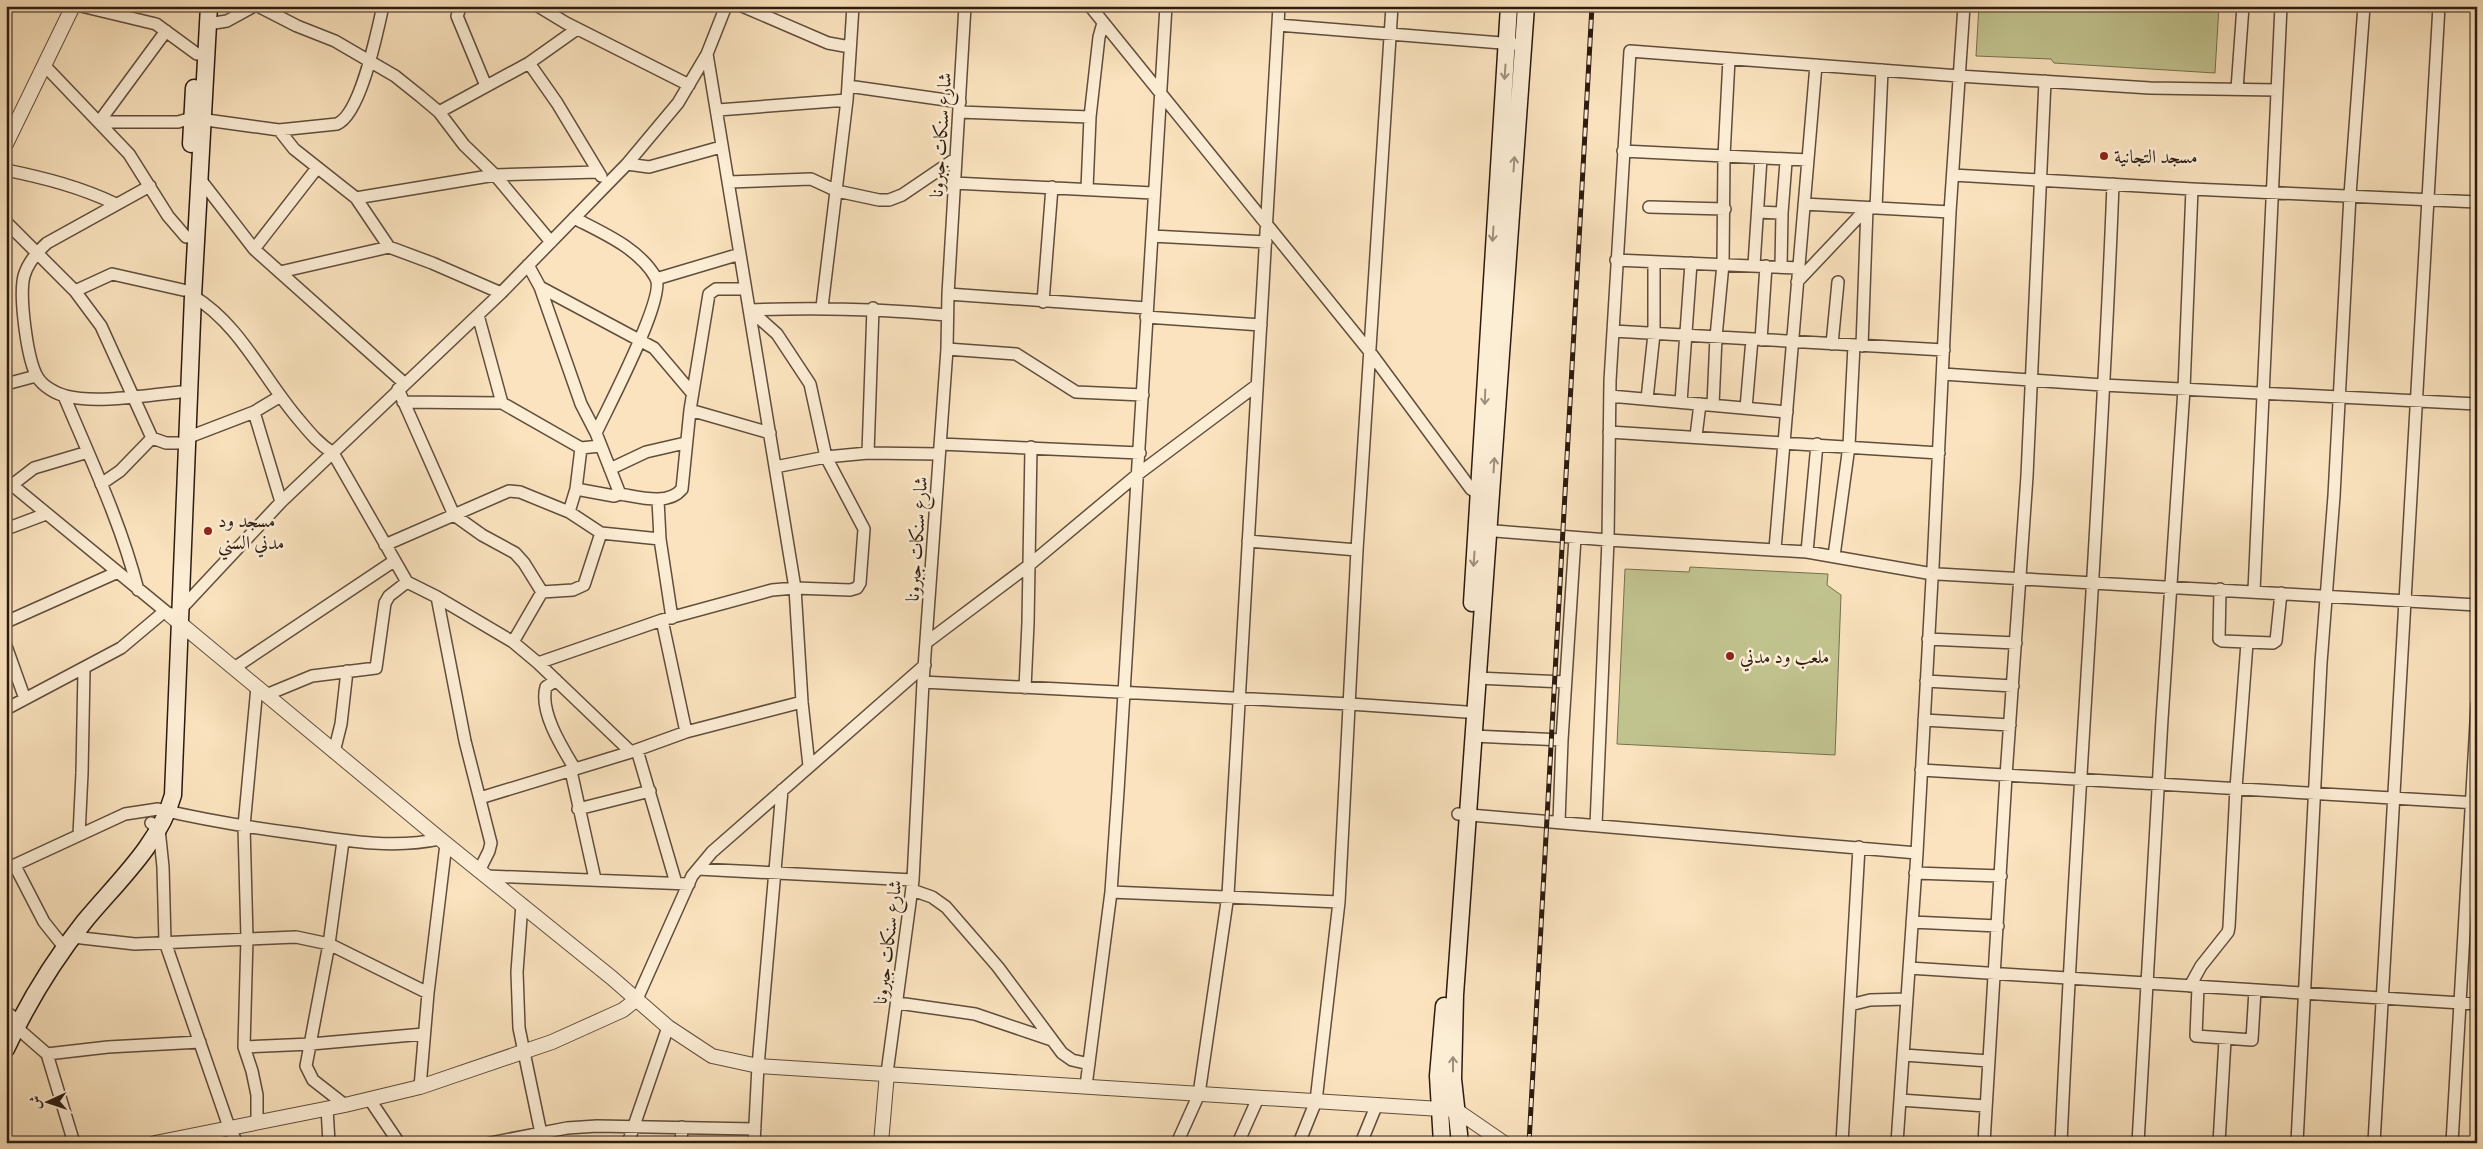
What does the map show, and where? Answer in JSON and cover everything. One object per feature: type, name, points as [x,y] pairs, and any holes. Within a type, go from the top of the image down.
[{"type":"main road","points":[[183,440],[180,392],[200,179],[197,54],[199,6]]},
{"type":"main road","points":[[6,1049],[10,1021],[66,940],[159,818],[164,788],[183,440],[188,293],[186,237],[209,6]]},
{"type":"main road","points":[[1509,6],[1515,44]]},
{"type":"main road","points":[[1460,1138],[1453,1079],[1466,712],[1486,498],[1515,44],[1526,6]]},
{"type":"main road","points":[[1440,1141],[1438,1076],[1463,814],[1474,736],[1483,530]]},
{"type":"street","points":[[6,125],[62,6]]},
{"type":"street","points":[[6,144],[73,6]]},
{"type":"street","points":[[81,6],[156,24],[197,54]]},
{"type":"street","points":[[208,24],[227,21],[254,6]]},
{"type":"street","points":[[258,6],[297,26],[335,41],[395,76],[439,112],[464,146],[495,175],[551,242]]},
{"type":"street","points":[[99,122],[178,122],[198,119],[279,130],[337,124],[344,121],[350,114],[370,63],[384,6]]},
{"type":"street","points":[[461,6],[457,16],[486,86]]},
{"type":"street","points":[[538,6],[577,29],[689,85]]},
{"type":"street","points":[[6,708],[84,670],[173,615],[281,502],[401,386],[478,315],[627,164],[678,103],[707,54],[726,6]]},
{"type":"street","points":[[742,6],[828,43],[850,48]]},
{"type":"street","points":[[822,307],[848,86],[853,6]]},
{"type":"street","name":"شارع سنكات جبرونا","points":[[887,1073],[898,1003],[912,885],[923,682],[947,349],[948,294],[965,6]]},
{"type":"street","points":[[1090,6],[1370,352],[1471,489],[1486,498]]},
{"type":"street","points":[[1086,1086],[1110,892],[1140,453],[1153,193],[1166,6]]},
{"type":"street","points":[[1177,1143],[1199,1094],[1228,895],[1279,6]]},
{"type":"street","points":[[1299,1143],[1316,1101],[1339,902],[1357,550],[1392,6]]},
{"type":"street","points":[[1897,1143],[1917,853],[1933,573],[1950,212],[1964,6]]},
{"type":"street","points":[[2238,88],[2243,6]]},
{"type":"street","points":[[2254,591],[2281,6]]},
{"type":"street","points":[[2297,1143],[2325,596],[2334,496],[2350,195],[2364,6]]},
{"type":"street","points":[[2374,1143],[2439,6]]},
{"type":"street","points":[[1087,189],[1090,117],[1099,37],[1103,23]]},
{"type":"street","points":[[1278,25],[1391,36],[1515,44]]},
{"type":"street","points":[[439,112],[529,63],[577,29]]},
{"type":"street","points":[[99,122],[166,32]]},
{"type":"street","points":[[1596,825],[1608,540],[1608,432],[1616,260],[1630,51],[1959,76],[2150,88],[2277,90]]},
{"type":"street","points":[[707,54],[718,110],[721,147],[729,182],[795,588],[802,702],[809,766]]},
{"type":"street","points":[[1713,405],[1716,337],[1724,264],[1724,156],[1729,59]]},
{"type":"street","points":[[529,63],[557,103],[606,184]]},
{"type":"street","points":[[44,65],[129,154],[168,216],[186,237]]},
{"type":"street","points":[[1775,549],[1816,65]]},
{"type":"street","points":[[1834,556],[1849,446],[1872,208],[1882,70]]},
{"type":"street","points":[[1984,1143],[2020,578],[2045,81]]},
{"type":"street","points":[[848,86],[960,107],[1090,117]]},
{"type":"street","points":[[718,110],[846,100]]},
{"type":"street","points":[[279,130],[294,149],[356,198],[389,247]]},
{"type":"street","points":[[627,164],[649,167],[721,147]]},
{"type":"street","points":[[1623,151],[1808,160]]},
{"type":"street","points":[[729,182],[811,179],[837,192],[879,200],[889,200],[902,195],[956,158]]},
{"type":"street","points":[[1746,408],[1756,340],[1760,266],[1758,212],[1761,158]]},
{"type":"street","points":[[1781,267],[1782,213],[1786,162]]},
{"type":"street","points":[[254,249],[317,168]]},
{"type":"street","points":[[6,170],[60,181],[92,192],[116,204]]},
{"type":"street","points":[[356,198],[495,175],[598,172]]},
{"type":"street","points":[[1953,174],[2192,189],[2477,202]]},
{"type":"street","points":[[200,179],[254,249],[401,386],[403,402],[454,515],[482,535],[515,554],[524,563],[542,592]]},
{"type":"street","points":[[954,183],[1153,193]]},
{"type":"street","points":[[2061,1143],[2068,980],[2100,479],[2113,184]]},
{"type":"street","points":[[150,186],[47,242],[35,253],[24,277],[22,299],[24,323],[36,376],[51,390],[64,396],[84,398],[180,392]]},
{"type":"street","points":[[1044,302],[1052,188]]},
{"type":"street","points":[[2138,1143],[2149,984],[2170,586],[2184,389],[2192,189]]},
{"type":"street","points":[[1804,204],[1950,212]]},
{"type":"street","points":[[1649,207],[1724,209]]},
{"type":"street","points":[[1797,282],[1872,208]]},
{"type":"street","points":[[1758,212],[1782,213]]},
{"type":"street","points":[[574,218],[624,245],[656,279],[656,298],[640,341],[596,432]]},
{"type":"street","points":[[6,222],[75,291],[101,326],[152,438],[166,443],[183,440],[254,412],[279,397]]},
{"type":"street","points":[[1152,236],[1266,242]]},
{"type":"street","points":[[280,272],[389,247],[432,262],[500,293]]},
{"type":"street","points":[[656,279],[740,254]]},
{"type":"street","points":[[1616,260],[1798,268]]},
{"type":"street","points":[[1647,399],[1654,334],[1654,262]]},
{"type":"street","points":[[1681,402],[1691,263]]},
{"type":"street","points":[[528,265],[540,288],[581,404],[596,432],[620,494]]},
{"type":"street","points":[[75,291],[112,274],[188,293],[219,315],[245,346],[279,397],[321,446],[333,453],[407,582],[437,597],[513,642],[634,751],[650,791],[676,883]]},
{"type":"street","points":[[1832,344],[1838,282]]},
{"type":"street","points":[[540,288],[654,348],[692,393]]},
{"type":"street","points":[[576,489],[614,496],[620,494],[658,500],[676,495],[682,489],[685,443],[709,294],[716,288],[745,289]]},
{"type":"street","points":[[948,294],[1147,312],[1261,325]]},
{"type":"street","points":[[750,310],[822,307],[873,308],[947,315]]},
{"type":"street","points":[[868,453],[873,308]]},
{"type":"street","points":[[538,663],[667,619],[772,590],[795,588],[850,590],[857,588],[860,583],[864,529],[826,457],[810,384],[777,334],[750,310]]},
{"type":"street","points":[[478,315],[502,403]]},
{"type":"street","points":[[1613,331],[1944,350]]},
{"type":"street","points":[[947,349],[1016,354],[1076,392],[1143,395]]},
{"type":"street","points":[[1943,374],[2262,394],[2477,404]]},
{"type":"street","points":[[6,384],[36,376]]},
{"type":"street","points":[[927,642],[1028,566],[1138,474],[1257,385]]},
{"type":"street","points":[[64,396],[129,555],[138,590]]},
{"type":"street","points":[[1610,396],[1787,412]]},
{"type":"street","points":[[403,402],[502,403],[581,448],[600,446]]},
{"type":"street","points":[[1696,436],[1700,404]]},
{"type":"street","points":[[690,410],[770,433]]},
{"type":"street","points":[[254,412],[281,502]]},
{"type":"street","points":[[1608,432],[1784,441],[1939,452]]},
{"type":"street","points":[[101,484],[120,471],[152,438]]},
{"type":"street","points":[[610,468],[646,452],[685,443]]},
{"type":"street","points":[[1808,552],[1817,444]]},
{"type":"street","points":[[776,467],[826,457],[940,449],[1031,447],[1140,453]]},
{"type":"street","points":[[1025,688],[1031,447]]},
{"type":"street","points":[[569,512],[576,489],[581,448]]},
{"type":"street","points":[[88,452],[34,468],[9,483],[138,590],[173,615],[334,752],[522,904],[668,1026],[712,1056],[758,1066],[1456,1110],[1504,1143]]},
{"type":"street","points":[[385,545],[509,491],[539,499],[569,512],[602,533],[660,539]]},
{"type":"street","points":[[658,500],[667,619],[686,732]]},
{"type":"street","points":[[6,529],[46,514]]},
{"type":"street","points":[[1483,530],[1575,538],[1808,552],[1933,573],[2477,605]]},
{"type":"street","points":[[542,592],[573,590],[584,585],[602,533]]},
{"type":"street","points":[[1559,822],[1565,682],[1575,538]]},
{"type":"street","points":[[1248,541],[1357,550]]},
{"type":"street","points":[[234,668],[394,561]]},
{"type":"street","points":[[6,622],[118,572]]},
{"type":"street","points":[[261,691],[312,676],[376,668],[385,603],[389,596],[407,582]]},
{"type":"street","points":[[2220,589],[2218,639],[2247,643],[2273,644],[2276,641],[2281,593]]},
{"type":"street","points":[[513,642],[542,592]]},
{"type":"street","points":[[437,597],[465,741],[491,843],[483,873]]},
{"type":"street","points":[[1928,639],[2016,643]]},
{"type":"street","points":[[2247,643],[2236,788],[2229,927],[2228,932],[2201,966],[2194,987],[2196,1036],[2225,1040],[2252,1040],[2255,990]]},
{"type":"street","points":[[6,646],[25,699]]},
{"type":"street","points":[[156,1143],[370,1100],[420,1087],[552,1042],[623,1010],[637,999],[688,884],[712,852],[925,665]]},
{"type":"street","points":[[79,836],[84,670]]},
{"type":"street","points":[[334,752],[341,724],[347,671]]},
{"type":"street","points":[[1477,678],[1565,682]]},
{"type":"street","points":[[556,680],[546,687],[545,697],[555,736],[573,770],[578,810],[595,879]]},
{"type":"street","points":[[1926,681],[2013,686]]},
{"type":"street","points":[[923,682],[1350,704],[1466,712]]},
{"type":"street","points":[[257,1122],[257,1095],[244,1047],[246,938],[244,826],[261,691]]},
{"type":"street","points":[[480,798],[634,751],[686,732],[802,702]]},
{"type":"street","points":[[2452,1143],[2459,1003],[2474,803],[2477,705]]},
{"type":"street","points":[[1924,720],[2010,725]]},
{"type":"street","points":[[1474,736],[1562,740]]},
{"type":"street","points":[[1921,770],[2474,803]]},
{"type":"street","points":[[754,1143],[758,1066],[782,790]]},
{"type":"street","points":[[578,810],[650,791]]},
{"type":"street","points":[[428,993],[329,944],[296,937],[135,944],[66,940],[44,922],[10,868],[125,814],[244,826],[343,841],[399,844],[443,842]]},
{"type":"street","points":[[1463,814],[1917,853]]},
{"type":"street","points":[[159,818],[163,858],[165,942],[229,1127],[237,1143]]},
{"type":"street","points":[[343,841],[329,944],[306,1066],[313,1080],[345,1105]]},
{"type":"street","points":[[420,1087],[443,842]]},
{"type":"street","points":[[1842,1143],[1859,847]]},
{"type":"street","points":[[698,869],[912,885],[946,907],[998,966],[1052,1040],[1067,1057],[1089,1064]]},
{"type":"street","points":[[483,873],[688,884]]},
{"type":"street","points":[[1915,873],[2001,876]]},
{"type":"street","points":[[1110,892],[1228,895],[1339,902]]},
{"type":"street","points":[[522,904],[517,972],[519,1028],[542,1138]]},
{"type":"street","points":[[1912,922],[1998,926]]},
{"type":"street","points":[[1909,968],[2068,980],[2477,1004]]},
{"type":"street","points":[[1850,1005],[1870,1000],[1907,999]]},
{"type":"street","points":[[898,1003],[975,1014],[1052,1040]]},
{"type":"street","points":[[10,1021],[46,1054],[74,1143]]},
{"type":"street","points":[[628,1143],[668,1026]]},
{"type":"street","points":[[244,1047],[311,1044],[424,1034]]},
{"type":"street","points":[[2219,1143],[2225,1040]]},
{"type":"street","points":[[46,1054],[108,1047],[200,1042]]},
{"type":"street","points":[[1904,1055],[1989,1061]]},
{"type":"street","points":[[881,1143],[887,1073]]},
{"type":"street","points":[[1238,1143],[1258,1098]]},
{"type":"street","points":[[370,1100],[399,1143]]},
{"type":"street","points":[[1900,1100],[1986,1106]]},
{"type":"street","points":[[1361,1143],[1377,1104]]},
{"type":"street","points":[[327,1108],[329,1143]]},
{"type":"street","points":[[490,1143],[542,1138],[567,1128],[633,1126],[755,1128]]},
{"type":"street","points":[[682,1127],[682,1143]]},
{"type":"street","points":[[1440,1141],[1460,1138]]},
{"type":"green space","points":[[1979,6],[2219,6],[2215,73],[2054,63],[2051,59],[1976,56]]},
{"type":"green space","name":"ملعب ود مدني","points":[[1690,567],[1828,574],[1827,585],[1841,595],[1835,755],[1617,744],[1625,569],[1689,572]]},
{"type":"railway","points":[[1529,1143],[1592,6]]},
{"type":"place","name":"مسجد التجانية","points":[[2104,156]]},
{"type":"place","name":"مسجد ود مدني السني","points":[[208,531]]},
{"type":"place","name":"ملعب ود مدني","points":[[1730,656]]}]
